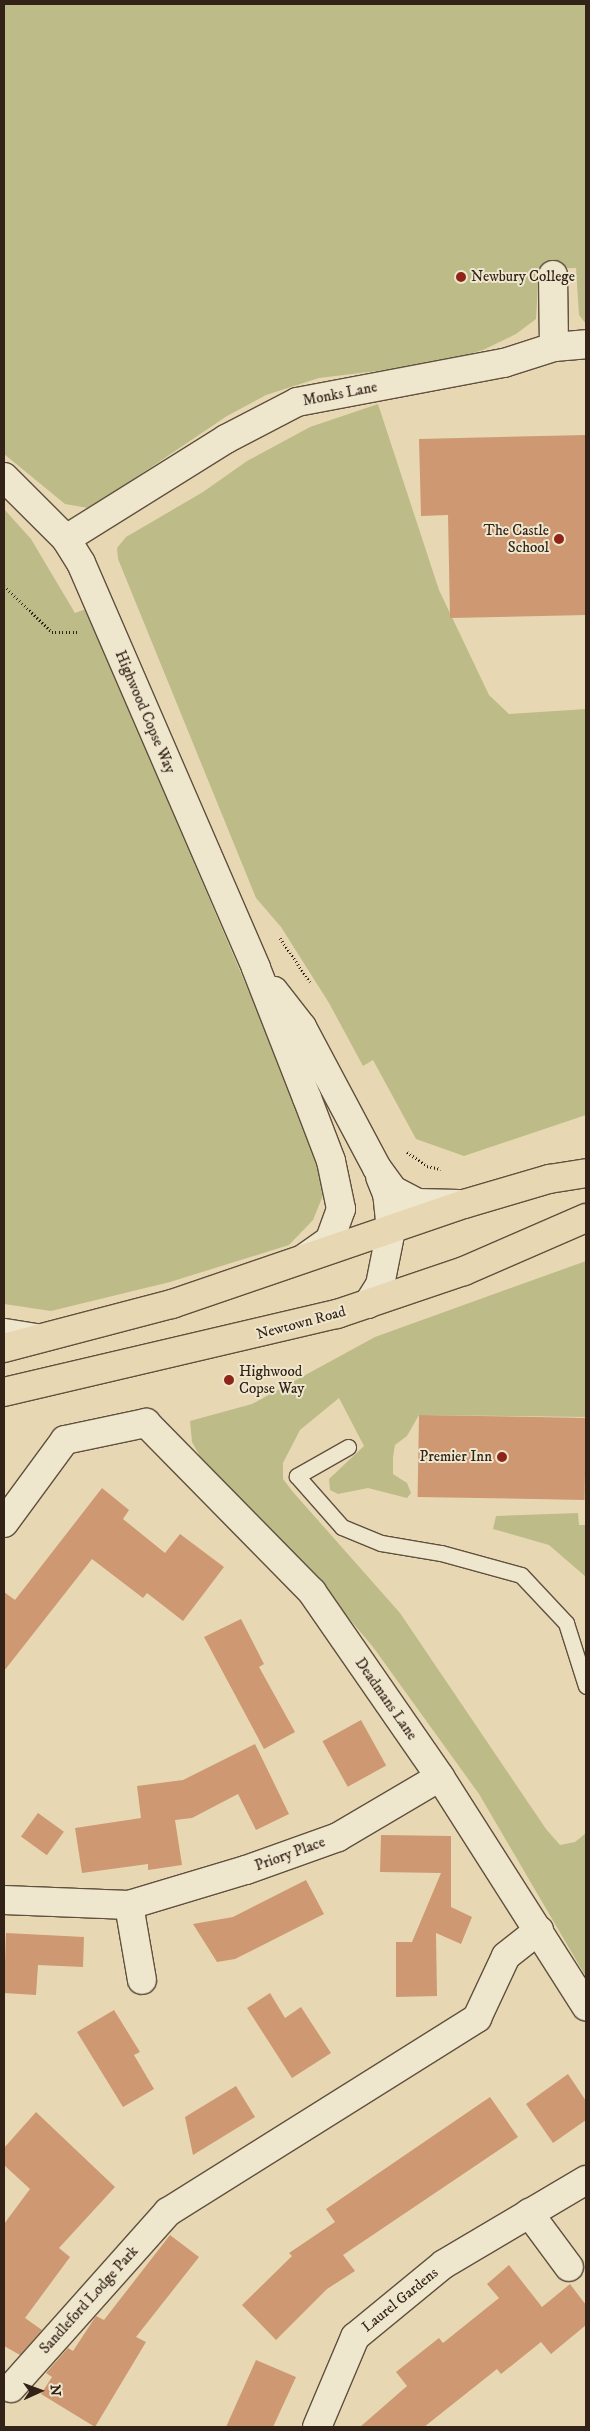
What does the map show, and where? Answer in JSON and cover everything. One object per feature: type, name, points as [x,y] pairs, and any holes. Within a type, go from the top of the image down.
[{"type":"highway","points":[[4,1348],[62,1334],[286,1268],[464,1204],[549,1179],[586,1173]]},
{"type":"highway","name":"Newtown Road","points":[[4,1392],[218,1345],[368,1304],[464,1271],[586,1218]]},
{"type":"street","points":[[553,275],[554,347]]},
{"type":"street","name":"Monks Lane","points":[[66,539],[226,439],[297,402],[477,368],[554,347],[586,344]]},
{"type":"street","name":"Highwood Copse Way","points":[[4,477],[66,539],[88,580],[256,968],[340,1190],[339,1223],[330,1240],[286,1268]]},
{"type":"street","name":"Highwood Copse Way","points":[[256,968],[302,1027],[377,1168],[393,1190],[417,1203],[464,1204]]},
{"type":"street","points":[[368,1304],[380,1285],[391,1230],[387,1194],[377,1168]]},
{"type":"street","name":"Deadmans Lane","points":[[4,1523],[65,1440],[158,1422],[312,1592],[440,1776],[586,2006]]},
{"type":"street","name":"Priory Place","points":[[4,1900],[129,1905],[246,1870],[338,1837],[440,1776]]},
{"type":"street","points":[[129,1905],[142,1980]]},
{"type":"street","name":"Sandleford Lodge Park","points":[[6,2391],[168,2212],[477,2018],[506,1956],[539,1930]]},
{"type":"street","name":"Laurel Gardens","points":[[317,2427],[355,2337],[444,2264],[586,2180]]},
{"type":"street","points":[[529,2213],[569,2267]]},
{"type":"lane","points":[[4,1326],[62,1334]]},
{"type":"lane","points":[[348,1447],[297,1476],[342,1528],[374,1541],[441,1553],[520,1575],[566,1623],[586,1686]]},
{"type":"path","points":[[4,586],[52,632],[81,632]]},
{"type":"path","points":[[274,930],[314,990]]},
{"type":"path","points":[[399,1145],[427,1166],[445,1170]]},
{"type":"shaded area","points":[[4,4],[586,4],[586,324],[579,315],[576,268],[539,269],[536,319],[516,334],[483,350],[435,364],[319,378],[266,395],[227,416],[101,501],[88,508],[65,504],[4,454]]},
{"type":"shaded area","points":[[378,404],[439,590],[489,695],[509,714],[586,709],[586,1115],[464,1156],[416,1139],[373,1060],[363,1066],[329,1003],[281,927],[256,898],[118,559],[117,548],[126,537],[203,492],[247,461],[310,427]]},
{"type":"shaded area","points":[[4,509],[31,539],[75,613],[86,609],[317,1152],[324,1193],[313,1220],[289,1245],[170,1282],[51,1311],[4,1304]]},
{"type":"shaded area","points":[[586,1261],[586,1417],[419,1415],[407,1436],[395,1445],[393,1457],[393,1474],[407,1483],[411,1493],[407,1498],[368,1488],[338,1494],[330,1490],[329,1479],[364,1446],[339,1398],[300,1430],[283,1463],[283,1479],[400,1613],[546,1829],[560,1845],[575,1842],[586,1833],[586,1977],[479,1794],[373,1647],[305,1566],[207,1469],[192,1442],[190,1421],[252,1404],[375,1337]]},
{"type":"shaded area","points":[[578,1513],[579,1525],[586,1525],[586,1577],[549,1545],[493,1529],[496,1516]]},
{"type":"building","name":"The Castle School","points":[[586,435],[586,615],[450,618],[448,515],[421,516],[419,439]]},
{"type":"building","name":"Premier Inn","points":[[419,1415],[586,1418],[585,1500],[418,1497]]},
{"type":"building","points":[[102,1488],[129,1510],[123,1519],[165,1553],[180,1534],[224,1567],[183,1621],[147,1593],[143,1598],[92,1559],[4,1671],[4,1592],[15,1600]]},
{"type":"building","points":[[241,1619],[264,1664],[259,1667],[295,1732],[264,1749],[204,1637]]},
{"type":"building","points":[[361,1720],[386,1765],[348,1787],[323,1741]]},
{"type":"building","points":[[255,1744],[289,1814],[256,1830],[238,1794],[192,1818],[175,1820],[182,1865],[148,1870],[148,1864],[82,1873],[75,1828],[141,1818],[137,1786],[183,1780]]},
{"type":"building","points":[[38,1813],[64,1832],[47,1855],[21,1836]]},
{"type":"building","points":[[381,1835],[451,1836],[451,1907],[472,1917],[461,1944],[436,1933],[437,1996],[396,1997],[396,1942],[412,1942],[441,1873],[380,1872]]},
{"type":"building","points":[[306,1880],[324,1914],[235,1959],[217,1962],[193,1924],[233,1917]]},
{"type":"building","points":[[6,1933],[84,1937],[83,1967],[38,1965],[36,1995],[4,1993]]},
{"type":"building","points":[[270,1993],[285,2018],[301,2007],[331,2053],[292,2078],[247,2008]]},
{"type":"building","points":[[114,2010],[140,2052],[134,2055],[154,2089],[123,2107],[77,2032]]},
{"type":"building","points":[[568,2074],[586,2101],[586,2120],[553,2143],[526,2104]]},
{"type":"building","points":[[236,2086],[255,2117],[193,2155],[185,2117]]},
{"type":"building","points":[[490,2097],[518,2137],[343,2255],[355,2271],[327,2289],[276,2340],[242,2305],[292,2256],[289,2253],[335,2222],[326,2209]]},
{"type":"building","points":[[36,2112],[115,2187],[59,2248],[70,2257],[25,2318],[42,2330],[20,2355],[4,2346],[4,2224],[30,2189],[4,2165],[4,2148]]},
{"type":"building","points":[[170,2235],[199,2257],[136,2337],[146,2342],[95,2427],[41,2394],[52,2377],[46,2373],[68,2348],[73,2351],[96,2316],[104,2320]]},
{"type":"building","points":[[509,2265],[542,2307],[570,2284],[586,2305],[586,2325],[551,2354],[541,2342],[501,2374],[497,2369],[424,2427],[360,2427],[407,2386],[396,2372],[439,2338],[443,2343],[499,2298],[487,2284]]},
{"type":"building","points":[[256,2360],[296,2377],[273,2427],[226,2427]]},
{"type":"place","name":"Newbury College","points":[[461,277]]},
{"type":"place","name":"The Castle School","points":[[559,539]]},
{"type":"place","name":"Highwood Copse Way","points":[[229,1380]]},
{"type":"place","name":"Premier Inn","points":[[502,1457]]}]
